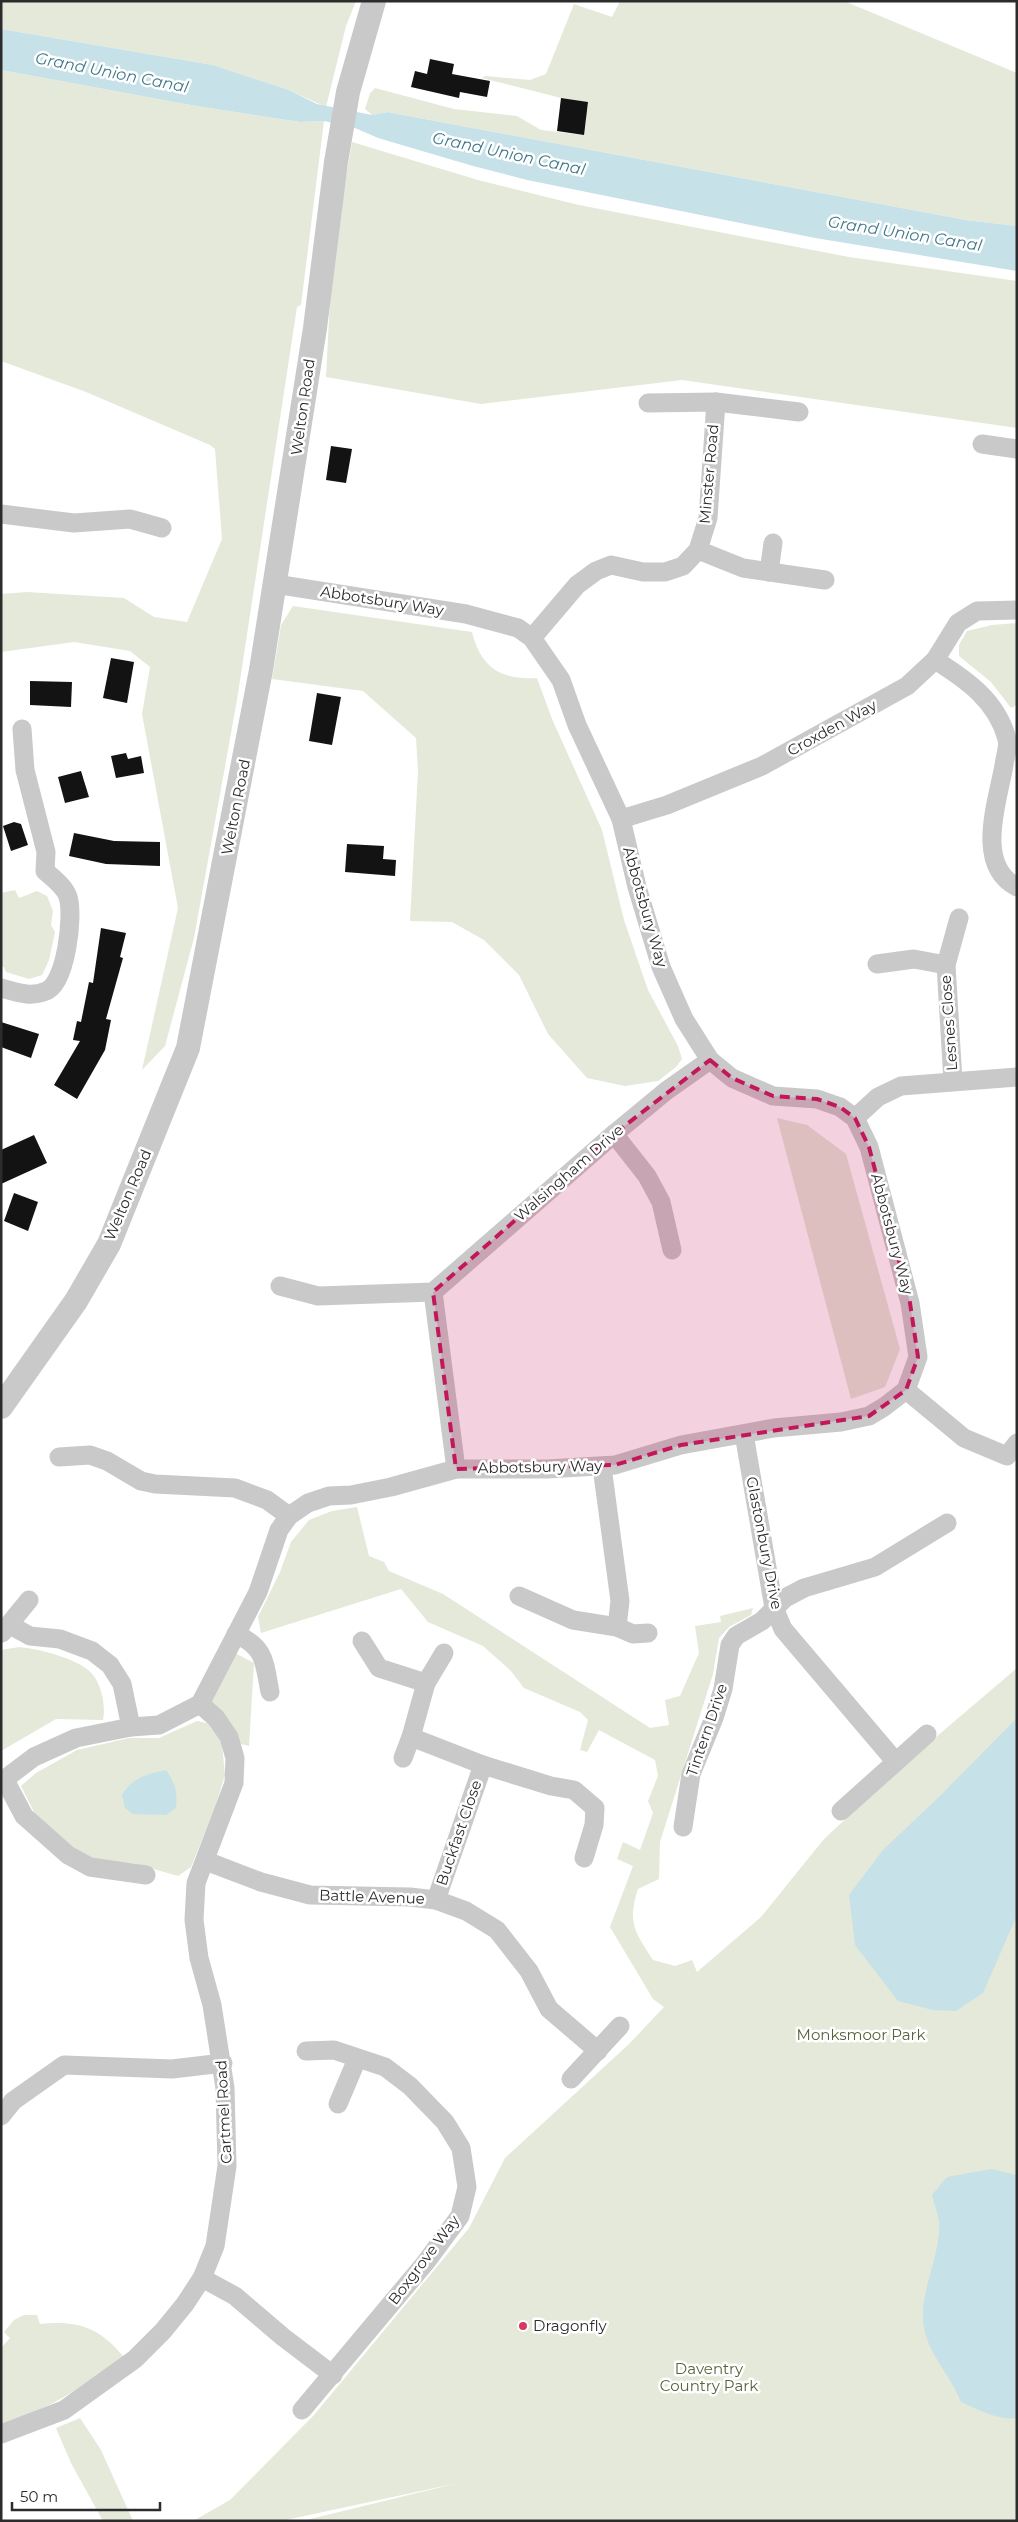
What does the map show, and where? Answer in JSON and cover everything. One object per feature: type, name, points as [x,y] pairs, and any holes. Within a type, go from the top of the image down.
[{"type":"street","name":"Welton Road","points":[[1,1407],[76,1300],[109,1244],[188,1048],[239,792],[275,584],[314,338],[336,162],[348,92],[374,1]]},
{"type":"street","name":"Minster Road","points":[[648,402],[716,402],[800,412]]},
{"type":"street","name":"Minster Road","points":[[532,638],[577,585],[596,571],[611,565],[643,572],[665,572],[683,566],[698,550],[708,518],[716,402]]},
{"type":"street","points":[[982,444],[1017,449]]},
{"type":"street","points":[[1,514],[74,523],[130,518],[162,528]]},
{"type":"street","points":[[769,572],[773,543]]},
{"type":"street","points":[[698,550],[743,568],[825,580]]},
{"type":"street","name":"Abbotsbury Way","points":[[200,1704],[258,1592],[279,1530],[288,1516],[308,1503],[329,1496],[351,1495],[391,1487],[456,1469],[602,1467],[649,1456],[681,1445],[744,1434],[840,1422],[869,1416],[906,1390],[918,1357],[910,1303],[869,1147],[855,1118],[840,1107],[817,1100],[773,1096],[732,1078],[710,1060],[684,1019],[661,967],[637,887],[621,819],[577,724],[561,680],[532,638],[518,628],[466,614],[275,584]]},
{"type":"street","name":"Croxden Way","points":[[621,819],[666,805],[755,770],[907,686],[935,660],[958,623],[976,611],[1016,604]]},
{"type":"street","points":[[935,660],[963,678],[988,700],[1000,718],[1008,741],[993,830],[992,854],[1000,874],[1017,887]]},
{"type":"street","points":[[1,988],[26,995],[48,991],[59,978],[70,921],[68,897],[45,871],[46,852],[25,770],[22,729]]},
{"type":"street","name":"Lesnes Close","points":[[953,1081],[946,990],[946,965],[960,918]]},
{"type":"street","name":"Lesnes Close","points":[[877,964],[914,959],[946,965]]},
{"type":"street","name":"Walsingham Drive","points":[[432,1292],[614,1134],[666,1091],[710,1060]]},
{"type":"street","points":[[855,1118],[878,1096],[901,1086],[1017,1077]]},
{"type":"street","points":[[614,1134],[647,1176],[661,1202],[672,1250]]},
{"type":"street","points":[[280,1286],[318,1296],[432,1292],[456,1469]]},
{"type":"street","points":[[906,1390],[964,1438],[1014,1453]]},
{"type":"street","name":"Glastonbury Drive","points":[[744,1434],[774,1608],[783,1629],[896,1761]]},
{"type":"street","points":[[59,1457],[90,1456],[107,1461],[141,1481],[155,1484],[235,1488],[268,1500],[288,1516]]},
{"type":"street","points":[[602,1467],[620,1601],[617,1627]]},
{"type":"street","name":"Tintern Drive","points":[[683,1828],[691,1774],[720,1699],[730,1645],[736,1636],[762,1620],[785,1598],[804,1588],[875,1567],[947,1523]]},
{"type":"street","points":[[519,1596],[573,1620],[617,1627],[633,1634],[648,1633]]},
{"type":"street","points":[[29,1600],[6,1629],[30,1636],[60,1639],[92,1651],[110,1665],[122,1684],[131,1727]]},
{"type":"street","points":[[236,1634],[252,1642],[263,1656],[270,1692]]},
{"type":"street","points":[[362,1641],[379,1668],[426,1683]]},
{"type":"street","points":[[403,1758],[426,1683],[444,1653]]},
{"type":"street","points":[[146,1875],[90,1867],[68,1855],[24,1816],[3,1781],[16,1769],[34,1757],[76,1738],[131,1727],[159,1725],[200,1704]]},
{"type":"street","name":"Cartmel Road","points":[[1,2434],[64,2410],[135,2359],[163,2331],[202,2278],[215,2246],[227,2166],[223,2064],[212,2005],[199,1958],[194,1920],[196,1883],[206,1861],[234,1783],[235,1758],[229,1737],[216,1718],[200,1704]]},
{"type":"street","points":[[841,1811],[927,1734]]},
{"type":"street","name":"Buckfast Close","points":[[411,1737],[483,1765],[551,1786],[574,1790],[595,1808],[594,1826],[584,1858]]},
{"type":"street","name":"Buckfast Close","points":[[436,1900],[483,1765]]},
{"type":"street","name":"Battle Avenue","points":[[206,1861],[261,1882],[310,1895],[410,1897],[436,1900],[466,1911],[497,1930],[528,1971],[549,2008],[598,2051]]},
{"type":"street","points":[[571,2078],[620,2026]]},
{"type":"street","name":"Boxgrove Way","points":[[302,2410],[334,2375],[426,2262],[460,2216],[467,2187],[461,2148],[445,2122],[410,2086],[385,2067],[334,2050],[306,2051]]},
{"type":"street","points":[[338,2104],[357,2059]]},
{"type":"street","points":[[1,2116],[13,2101],[64,2065],[172,2069],[223,2064]]},
{"type":"street","points":[[202,2278],[235,2296],[283,2337],[334,2375]]},
{"type":"highlighted area","points":[[710,1060],[732,1078],[773,1096],[817,1099],[840,1107],[855,1118],[869,1147],[910,1303],[918,1357],[906,1390],[869,1416],[681,1445],[615,1465],[456,1469],[433,1292],[614,1134]]},
{"type":"green space","points":[[1,1],[356,1],[346,26],[326,107],[289,90],[213,65],[1,29]]},
{"type":"green space","points":[[620,1],[844,1],[1017,73],[1017,226],[966,220],[387,112],[372,115],[365,109],[370,93],[375,88],[454,109],[517,116],[541,130],[583,135],[588,102],[561,98],[482,78],[485,76],[530,80],[546,74],[574,4],[612,17]]},
{"type":"green space","points":[[1,70],[196,106],[300,122],[324,121],[301,305],[297,307],[237,700],[194,938],[165,1046],[142,1070],[178,908],[142,714],[150,667],[130,651],[74,642],[1,652],[1,594],[27,592],[124,598],[154,617],[187,622],[222,539],[215,449],[210,445],[86,392],[1,361]]},
{"type":"green space","points":[[352,142],[478,180],[579,205],[849,257],[1017,281],[1017,428],[682,380],[481,404],[326,377],[332,261]]},
{"type":"green space","points":[[293,606],[472,632],[481,655],[494,669],[513,677],[537,678],[552,719],[602,830],[624,920],[648,990],[678,1046],[682,1059],[676,1067],[658,1081],[625,1086],[587,1078],[548,1034],[519,975],[484,940],[452,922],[410,921],[418,771],[416,738],[363,691],[272,679],[281,625]]},
{"type":"green space","points":[[1017,623],[1017,705],[1011,708],[991,682],[959,656],[959,645],[967,631],[992,625]]},
{"type":"green space","points":[[15,890],[19,898],[37,891],[47,896],[53,911],[51,925],[55,932],[49,960],[42,975],[29,979],[6,972],[4,967],[1,967],[1,893]]},
{"type":"green space","points":[[777,1118],[807,1125],[846,1154],[900,1349],[885,1387],[851,1399]]},
{"type":"green space","name":"Monksmoor Park","points":[[357,1507],[369,1556],[384,1562],[389,1571],[443,1594],[650,1728],[669,1725],[665,1700],[680,1696],[699,1653],[695,1626],[721,1622],[720,1616],[753,1608],[751,1615],[729,1627],[719,1638],[713,1674],[660,1842],[659,1879],[638,1889],[633,1910],[637,1934],[653,1960],[675,1966],[692,1960],[697,1972],[761,1917],[824,1839],[909,1760],[1017,1668],[1017,2521],[302,2521],[458,2483],[281,2521],[193,2521],[230,2500],[314,2415],[469,2228],[505,2158],[629,2044],[664,2007],[653,1999],[610,1927],[633,1866],[617,1859],[623,1842],[640,1850],[653,1813],[648,1801],[658,1776],[655,1760],[599,1730],[587,1752],[580,1750],[588,1720],[580,1712],[524,1688],[511,1671],[483,1646],[428,1622],[401,1589],[261,1633],[258,1617],[280,1572],[291,1542],[309,1520],[332,1511]]},
{"type":"green space","points":[[19,1647],[55,1654],[81,1665],[93,1674],[101,1693],[104,1707],[103,1720],[56,1719],[1,1751],[1,1650]]},
{"type":"green space","points":[[235,1653],[254,1663],[249,1746],[241,1744],[212,1704],[212,1694]]},
{"type":"green space","points":[[197,1721],[211,1724],[222,1744],[225,1775],[215,1807],[191,1867],[178,1876],[133,1863],[96,1862],[68,1849],[37,1818],[21,1786],[36,1773],[77,1750],[129,1738],[159,1738]]},
{"type":"green space","points":[[24,2315],[37,2315],[40,2324],[65,2323],[96,2332],[123,2356],[65,2397],[35,2412],[1,2425],[1,2348],[10,2338],[4,2332],[14,2320]]},
{"type":"green space","points":[[80,2418],[101,2450],[133,2521],[103,2521],[71,2463],[56,2428]]},
{"type":"water","name":"Grand Union Canal","points":[[1,29],[213,65],[289,90],[317,104],[372,115],[387,112],[966,220],[1017,226],[1017,271],[815,238],[527,180],[378,138],[355,128],[324,121],[300,122],[196,106],[1,70]]},
{"type":"water","points":[[1017,1718],[1017,1915],[983,1993],[956,2011],[933,2010],[898,2001],[855,1945],[849,1895],[883,1850],[939,1797]]},
{"type":"water","points":[[166,1770],[175,1788],[177,1797],[176,1808],[166,1815],[133,1814],[125,1808],[122,1795],[130,1784],[146,1775]]},
{"type":"water","points":[[991,2169],[1017,2175],[1017,2418],[996,2416],[961,2402],[928,2342],[923,2320],[925,2295],[935,2257],[939,2232],[939,2221],[932,2195],[947,2177]]},
{"type":"building","points":[[430,59],[454,64],[452,74],[490,81],[487,97],[460,92],[459,98],[411,87],[415,71],[427,74]]},
{"type":"building","points":[[561,98],[588,102],[584,135],[557,131]]},
{"type":"building","points":[[331,446],[352,449],[346,483],[326,480]]},
{"type":"building","points":[[111,658],[134,662],[127,703],[103,698]]},
{"type":"building","points":[[30,681],[72,682],[71,707],[30,705]]},
{"type":"building","points":[[317,693],[341,697],[332,745],[309,741]]},
{"type":"building","points":[[126,753],[128,759],[141,756],[144,773],[116,778],[111,756]]},
{"type":"building","points":[[81,771],[89,797],[65,803],[58,777]]},
{"type":"building","points":[[14,822],[21,824],[28,845],[11,851],[3,826]]},
{"type":"building","points":[[74,833],[114,841],[160,842],[160,866],[106,864],[69,856]]},
{"type":"building","points":[[347,844],[384,846],[383,859],[396,860],[395,876],[345,872]]},
{"type":"building","points":[[101,928],[126,933],[120,957],[123,958],[106,1019],[111,1020],[105,1050],[77,1099],[54,1085],[80,1041],[73,1040],[77,1021],[81,1022],[89,982],[93,983]]},
{"type":"building","points":[[1,1022],[39,1034],[31,1058],[1,1047]]},
{"type":"building","points":[[34,1135],[47,1163],[1,1184],[1,1150]]},
{"type":"building","points":[[14,1193],[38,1202],[28,1231],[4,1221]]},
{"type":"place","name":"Dragonfly","points":[[523,2326]]},
{"type":"park label","name":"Daventry Country Park","points":[[709,2378]]}]
